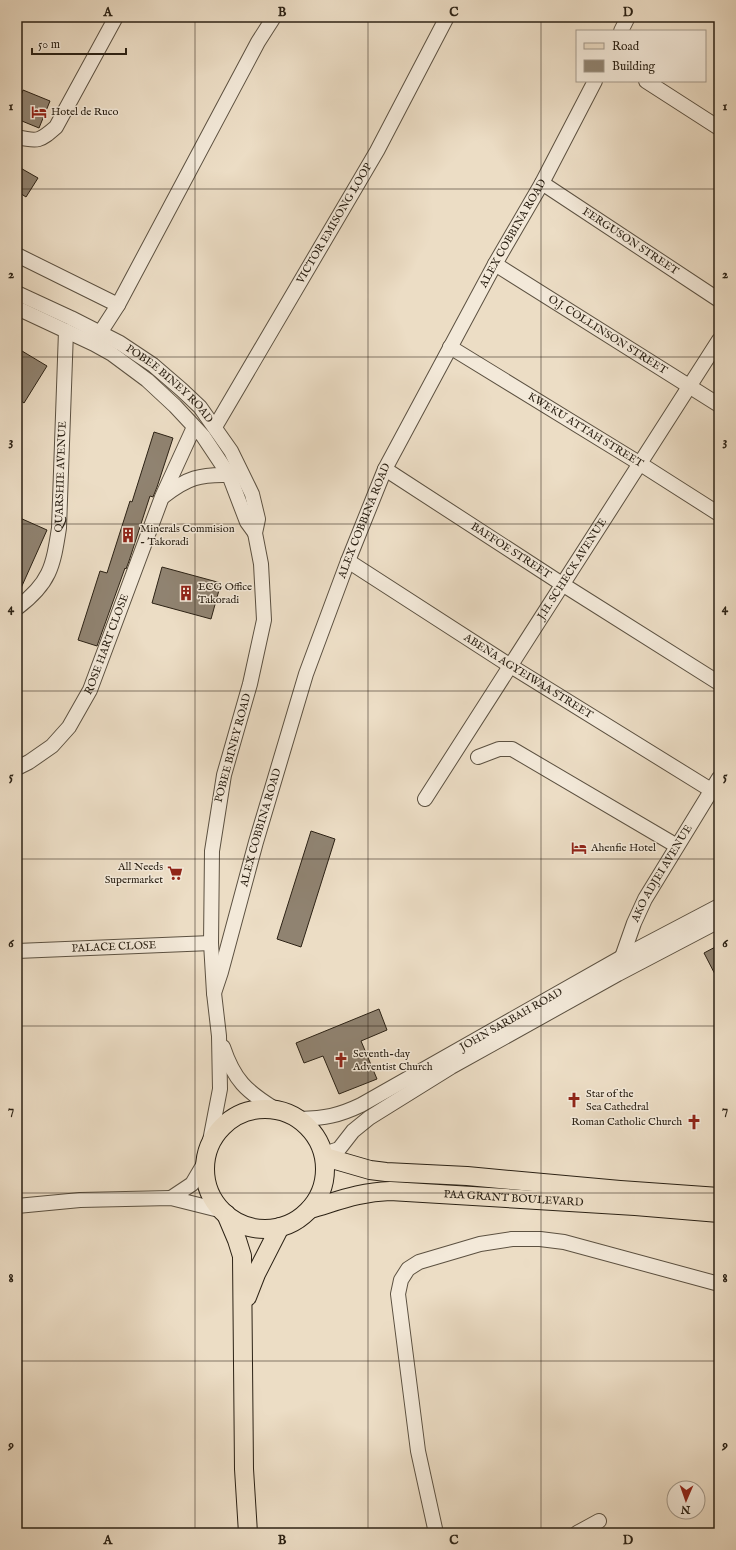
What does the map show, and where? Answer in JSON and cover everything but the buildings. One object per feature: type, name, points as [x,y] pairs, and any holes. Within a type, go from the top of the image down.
[{"type":"main road","points":[[275,1109],[300,1119],[311,1129],[319,1141],[324,1156],[326,1171],[324,1185],[318,1198],[310,1209],[301,1217],[280,1227],[251,1227],[238,1222],[224,1212],[214,1201],[208,1188],[205,1175],[207,1154],[216,1134],[235,1116],[248,1111],[275,1109]]},
{"type":"main road","name":"PAA GRANT BOULEVARD","points":[[324,1156],[364,1168],[386,1172],[467,1176],[620,1190],[719,1197]]},
{"type":"main road","name":"PAA GRANT BOULEVARD","points":[[310,1209],[360,1194],[390,1191],[635,1206],[719,1213]]},
{"type":"main road","points":[[224,1212],[237,1240],[242,1256],[244,1469],[248,1533]]},
{"type":"main road","points":[[242,1312],[250,1288],[280,1227]]},
{"type":"street","points":[[17,136],[33,141],[44,138],[56,127],[116,17]]},
{"type":"street","points":[[100,333],[118,305],[258,42],[274,17]]},
{"type":"street","name":"VICTOR EMISONG LOOP","points":[[215,427],[377,151],[447,17]]},
{"type":"street","points":[[622,30],[628,17]]},
{"type":"street","name":"ALEX COBBINA ROAD","points":[[214,993],[256,842],[306,674],[348,561],[385,469],[495,264],[542,183],[594,82]]},
{"type":"street","points":[[648,82],[719,128]]},
{"type":"street","name":"FERGUSON STREET","points":[[542,183],[719,300]]},
{"type":"street","points":[[17,255],[118,305]]},
{"type":"street","name":"O.J. COLLINSON STREET","points":[[495,264],[719,405]]},
{"type":"street","name":"POBEE BINEY ROAD","points":[[17,293],[120,343],[153,365],[200,407],[231,451],[252,494],[258,520],[255,533],[261,564],[264,620],[250,684],[224,775],[216,816],[212,851],[211,944],[214,993],[219,1036]]},
{"type":"street","name":"POBEE BINEY ROAD","points":[[17,308],[112,354],[147,380],[175,406],[203,436],[229,475],[247,522],[255,533]]},
{"type":"street","name":"QUARSHIE AVENUE","points":[[17,608],[27,601],[41,586],[51,570],[56,549],[59,528],[66,331]]},
{"type":"street","name":"J.H. SCHECK AVENUE","points":[[425,799],[719,340]]},
{"type":"street","name":"KWEKU ATTAH STREET","points":[[450,347],[719,514]]},
{"type":"street","name":"ROSE HART CLOSE","points":[[17,768],[29,762],[52,746],[69,727],[90,690],[162,497],[194,426]]},
{"type":"street","name":"BAFFOE STREET","points":[[385,469],[562,584],[719,683]]},
{"type":"street","points":[[162,497],[178,485],[192,478],[209,474],[229,475]]},
{"type":"street","name":"ABENA AGYEIWAA STREET","points":[[348,561],[509,666],[711,790]]},
{"type":"street","points":[[478,757],[498,749],[512,750],[677,846]]},
{"type":"street","name":"AKO ADJEI AVENUE","points":[[618,974],[622,957],[634,923],[645,899],[719,778]]},
{"type":"street","name":"JOHN SARBAH ROAD","points":[[300,1119],[327,1118],[341,1114],[360,1105],[622,957],[719,906]]},
{"type":"street","name":"JOHN SARBAH ROAD","points":[[324,1156],[339,1149],[353,1131],[369,1118],[451,1068],[618,974],[719,921]]},
{"type":"street","name":"PALACE CLOSE","points":[[17,951],[211,944]]},
{"type":"street","points":[[219,1036],[234,1075],[255,1097],[275,1109]]},
{"type":"street","points":[[171,1198],[192,1184],[207,1154],[220,1090],[219,1036]]},
{"type":"street","points":[[17,1206],[80,1200],[171,1198],[224,1212]]},
{"type":"street","points":[[436,1533],[418,1451],[398,1294],[401,1280],[408,1269],[419,1262],[480,1244],[512,1239],[540,1239],[564,1242],[719,1284]]},
{"type":"street","points":[[577,1533],[599,1521]]},
{"type":"place","name":"Hotel de Ruco","points":[[39,112]]},
{"type":"place","name":"Minerals Commision - Takoradi","points":[[128,535]]},
{"type":"place","name":"ECG Office Takoradi","points":[[186,593]]},
{"type":"place","name":"Ahenfie Hotel","points":[[579,848]]},
{"type":"place","name":"All Needs Supermarket","points":[[175,873]]},
{"type":"place","name":"Seventh-day Adventist Church","points":[[341,1060]]},
{"type":"place","name":"Star of the Sea Cathedral","points":[[574,1100]]},
{"type":"place","name":"Roman Catholic Church","points":[[694,1122]]}]
